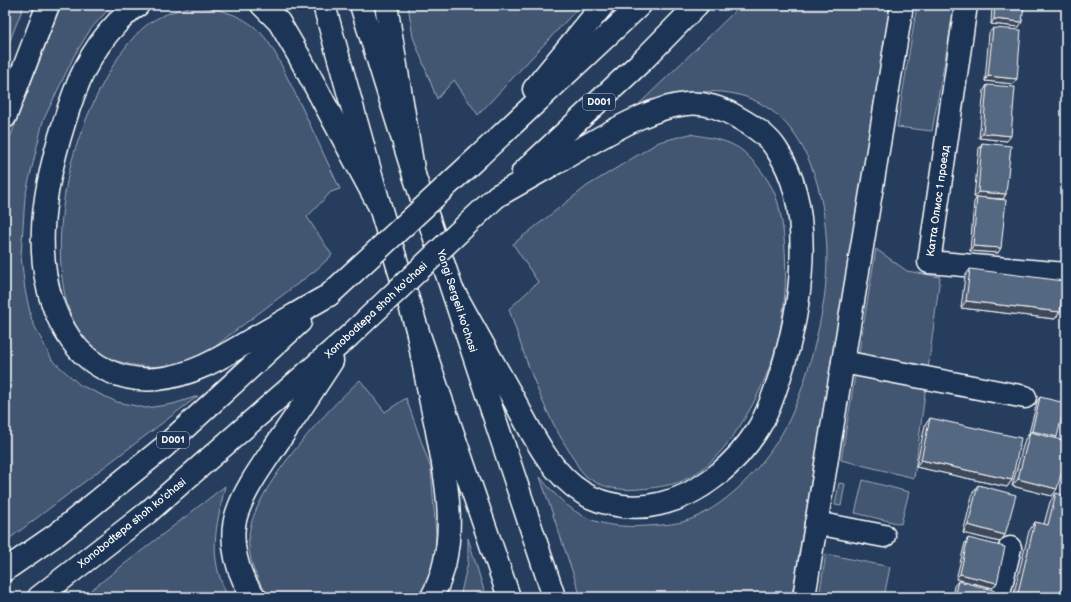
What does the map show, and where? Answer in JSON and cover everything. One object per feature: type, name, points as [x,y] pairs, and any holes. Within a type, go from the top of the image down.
[{"type":"main road","points":[[5,116],[48,5]]},
{"type":"main road","points":[[138,5],[108,32],[87,61],[74,91],[48,178],[43,228],[45,275],[54,311],[67,334],[84,355],[107,370],[131,378],[157,379],[196,370],[218,360],[329,295]]},
{"type":"main road","points":[[262,5],[279,22],[299,56],[380,207]]},
{"type":"main road","points":[[324,5],[380,207],[417,328],[509,597]]},
{"type":"main road","name":"Yangi Sergeli ko'chasi","points":[[361,5],[414,175],[455,294],[554,597]]},
{"type":"main road","points":[[386,5],[414,175]]},
{"type":"main road","points":[[478,156],[603,5]]},
{"type":"main road","name":"D001","points":[[5,570],[57,534],[164,447],[640,5]]},
{"type":"main road","name":"Xonobodtepa shoh ko'chasi","points":[[39,597],[146,513],[348,337],[643,60],[697,5]]},
{"type":"main road","points":[[804,597],[902,5]]},
{"type":"main road","name":"Катта Олмос 1 проезд","points":[[966,5],[929,262],[1066,274]]},
{"type":"main road","points":[[455,294],[539,445],[563,476],[582,492],[593,498],[606,503],[643,506],[663,503],[687,495],[719,474],[739,454],[758,429],[766,414],[782,368],[794,320],[801,269],[801,235],[797,203],[789,174],[776,148],[756,129],[730,113],[714,107],[688,104],[674,106],[634,121],[609,133],[497,196]]},
{"type":"main road","points":[[417,328],[444,469],[448,498],[448,531],[445,562],[441,577],[432,597]]},
{"type":"main road","points":[[255,597],[244,581],[236,554],[234,534],[237,513],[262,466],[348,337]]},
{"type":"main road","points":[[843,362],[1025,397]]},
{"type":"main road","points":[[816,523],[884,536]]},
{"type":"main road","points":[[998,597],[1010,548]]},
{"type":"shaded area","points":[[5,5],[24,5],[5,53]]},
{"type":"shaded area","points":[[61,5],[112,5],[90,30],[74,56],[43,121],[25,197],[21,256],[25,290],[32,321],[52,360],[80,385],[117,402],[146,408],[173,404],[198,396],[5,542],[5,151]]},
{"type":"shaded area","points":[[408,5],[581,5],[478,115],[454,80],[437,99],[413,37]]},
{"type":"shaded area","points":[[739,5],[891,5],[792,597],[581,597],[540,477],[563,502],[586,518],[599,522],[613,525],[648,526],[678,523],[694,518],[720,503],[744,483],[764,460],[789,420],[797,402],[811,360],[821,318],[826,281],[827,252],[825,222],[819,191],[810,162],[796,136],[777,115],[752,99],[722,92],[711,91],[690,93],[637,106],[731,15]]},
{"type":"shaded area","points":[[917,5],[955,5],[932,131],[897,127]]},
{"type":"shaded area","points":[[193,6],[220,10],[237,16],[253,26],[265,37],[276,55],[340,189],[331,192],[307,217],[332,255],[316,270],[203,355],[170,365],[150,367],[140,366],[103,357],[92,347],[79,331],[70,311],[64,289],[61,266],[60,242],[64,196],[72,159],[87,118],[106,77],[118,58],[130,42],[148,24],[166,14]]},
{"type":"shaded area","points":[[690,134],[732,144],[744,152],[760,169],[773,189],[778,203],[784,234],[786,269],[784,303],[779,335],[774,354],[756,397],[731,439],[716,457],[699,471],[677,483],[632,490],[611,488],[597,483],[581,471],[551,420],[535,383],[509,309],[538,282],[513,244],[587,186],[659,142]]},
{"type":"shaded area","points":[[876,249],[907,271],[940,277],[914,478],[841,460]]},
{"type":"shaded area","points":[[360,380],[385,412],[406,398],[431,469],[436,535],[435,559],[429,578],[420,597],[269,597],[256,576],[249,552],[249,535],[254,516],[263,496],[293,452],[329,411]]},
{"type":"shaded area","points":[[863,480],[909,492],[901,524],[855,513]]},
{"type":"shaded area","points":[[839,483],[845,484],[841,506],[835,505]]},
{"type":"shaded area","points":[[225,486],[216,529],[215,555],[221,582],[228,597],[82,597]]},
{"type":"shaded area","points":[[468,538],[486,597],[460,597],[468,562]]},
{"type":"shaded area","points":[[826,554],[890,567],[884,597],[819,597]]},
{"type":"building","points":[[995,5],[1024,5],[1022,22],[994,19]]},
{"type":"building","points":[[993,28],[1021,30],[1017,79],[988,76]]},
{"type":"building","points":[[987,85],[1015,87],[1011,136],[983,133]]},
{"type":"building","points":[[982,143],[1011,146],[1006,194],[978,192]]},
{"type":"building","points":[[977,197],[1006,200],[1001,248],[973,246]]},
{"type":"building","points":[[970,269],[1064,281],[1060,312],[966,301]]},
{"type":"building","points":[[1040,397],[1065,403],[1057,437],[1032,431]]},
{"type":"building","points":[[930,418],[1021,438],[1012,480],[921,460]]},
{"type":"building","points":[[1030,432],[1066,441],[1066,456],[1057,489],[1018,479]]},
{"type":"building","points":[[978,485],[1016,495],[1005,535],[968,525]]},
{"type":"building","points":[[1056,493],[1066,496],[1066,597],[1017,597],[1035,522],[1048,525]]},
{"type":"building","points":[[968,538],[1005,547],[997,583],[960,574]]},
{"type":"building","points":[[958,581],[994,590],[993,597],[954,597]]}]
